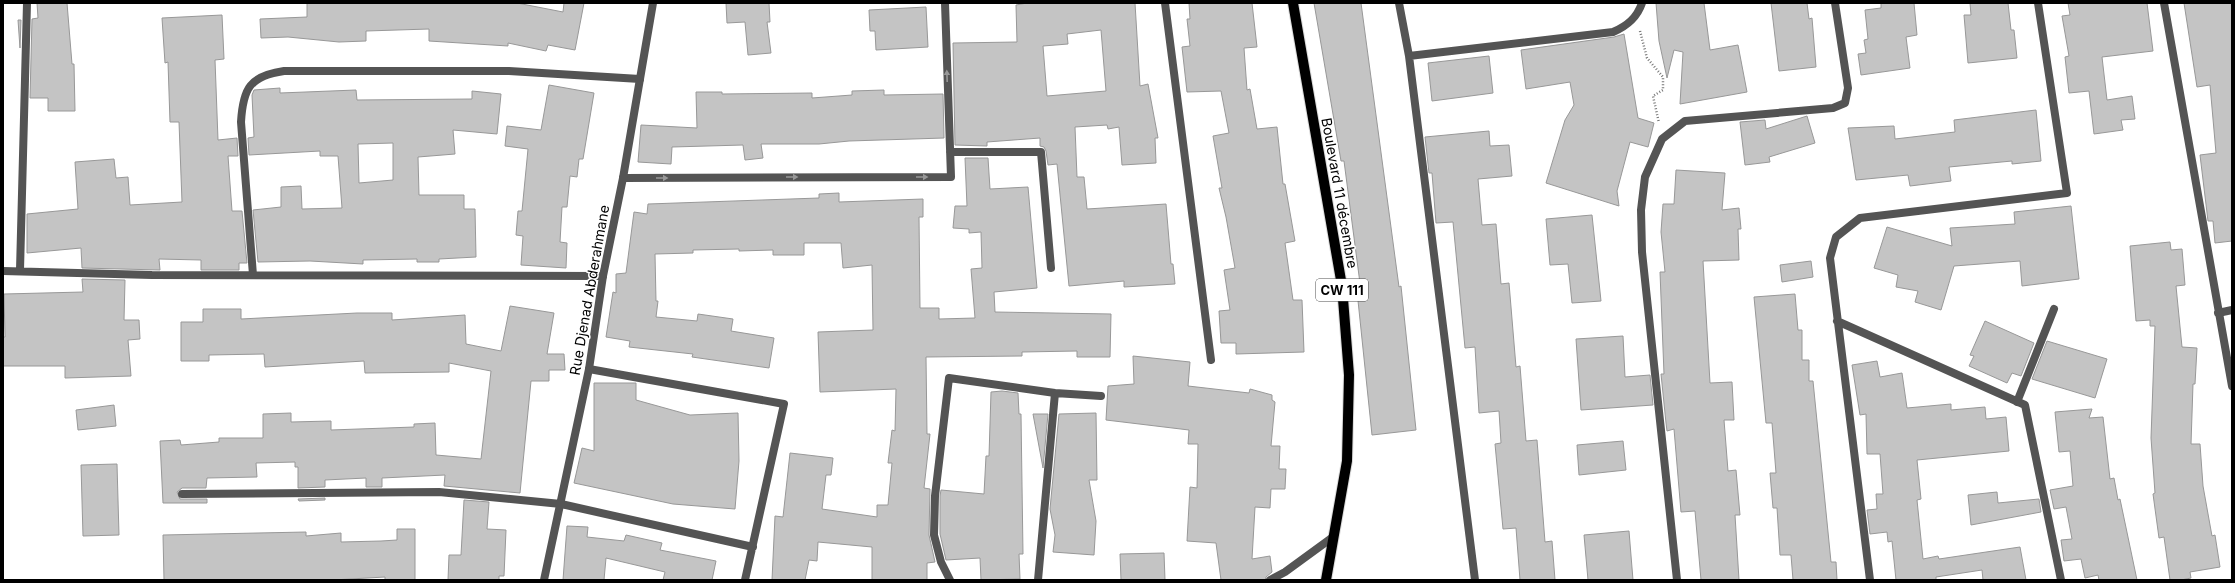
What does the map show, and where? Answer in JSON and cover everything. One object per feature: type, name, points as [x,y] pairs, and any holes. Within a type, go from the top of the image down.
[{"type":"main road","name":"Boulevard 11 décembre","points":[[1293,3],[1342,286],[1349,375],[1347,461],[1326,580]]},
{"type":"street","points":[[20,270],[27,3]]},
{"type":"street","name":"Rue Djenad Abderahmane","points":[[544,580],[589,369],[603,276],[623,178],[653,3]]},
{"type":"street","points":[[623,178],[951,177],[945,3]]},
{"type":"street","points":[[1165,3],[1211,360]]},
{"type":"street","points":[[1399,3],[1409,56],[1475,580]]},
{"type":"street","points":[[1409,56],[1613,32],[1629,23],[1636,16],[1642,3]]},
{"type":"street","points":[[1677,580],[1642,252],[1641,210],[1645,177],[1662,140],[1685,121],[1833,108],[1845,103],[1848,88],[1835,3]]},
{"type":"street","points":[[1870,580],[1830,258],[1836,237],[1860,218],[2067,193],[2038,3]]},
{"type":"street","points":[[2164,3],[2232,386]]},
{"type":"street","points":[[253,275],[241,122],[242,104],[250,85],[264,74],[284,71],[509,71],[640,79]]},
{"type":"street","points":[[950,152],[1041,152],[1051,268]]},
{"type":"street","points":[[3,271],[20,270],[152,275],[603,276]]},
{"type":"street","points":[[2017,402],[2054,309]]},
{"type":"street","points":[[2218,313],[2232,310]]},
{"type":"street","points":[[1837,321],[2025,405],[2061,580]]},
{"type":"street","points":[[589,369],[784,404],[745,580]]},
{"type":"street","points":[[950,580],[941,562],[934,535],[935,496],[949,378],[1054,393],[1101,396]]},
{"type":"street","points":[[1038,580],[1054,393]]},
{"type":"street","points":[[182,494],[439,492],[561,504],[753,547]]},
{"type":"street","points":[[1270,580],[1286,572],[1333,537]]},
{"type":"path","points":[[1636,16],[1647,58],[1663,77],[1663,90],[1653,96],[1662,140]]},
{"type":"building","points":[[37,3],[67,3],[72,64],[74,64],[75,111],[48,111],[48,98],[30,98],[32,19],[38,18]]},
{"type":"building","points":[[307,3],[517,3],[563,12],[564,3],[584,3],[575,50],[548,45],[546,51],[508,43],[508,46],[429,41],[429,29],[366,31],[366,41],[339,42],[288,37],[261,38],[260,19],[307,17]]},
{"type":"building","points":[[726,3],[769,3],[770,22],[767,22],[771,53],[748,55],[745,22],[727,23]]},
{"type":"building","points":[[1027,3],[1135,3],[1140,86],[1148,84],[1158,138],[1155,138],[1156,163],[1122,165],[1119,127],[1108,129],[1107,125],[1075,127],[1077,177],[1084,177],[1087,209],[1166,204],[1171,264],[1173,264],[1175,284],[1124,287],[1124,281],[1069,286],[1057,164],[1048,165],[1046,151],[1044,147],[1040,146],[1040,138],[987,142],[987,146],[955,145],[953,43],[1017,42],[1016,5]],"holes":[[[1101,30],[1106,91],[1047,96],[1043,46],[1068,44],[1067,34]]]},
{"type":"building","points":[[1189,3],[1252,3],[1257,47],[1244,48],[1247,90],[1250,89],[1257,129],[1277,127],[1283,184],[1285,184],[1295,241],[1285,243],[1293,300],[1302,300],[1304,352],[1236,354],[1236,343],[1221,343],[1219,311],[1230,310],[1224,270],[1235,268],[1219,188],[1222,188],[1213,136],[1229,133],[1221,91],[1187,92],[1182,47],[1190,46],[1187,19],[1190,19]]},
{"type":"building","points":[[1314,3],[1361,3],[1399,287],[1401,286],[1416,430],[1372,435],[1357,291],[1361,291],[1344,161],[1341,161]]},
{"type":"building","points":[[1656,3],[1704,3],[1710,50],[1738,45],[1747,92],[1680,104],[1683,52],[1674,50],[1667,78],[1659,41]]},
{"type":"building","points":[[1771,3],[1807,3],[1809,19],[1812,18],[1816,67],[1779,71]]},
{"type":"building","points":[[1881,3],[1914,3],[1917,35],[1906,37],[1910,68],[1861,75],[1858,54],[1866,53],[1864,40],[1868,39],[1865,10],[1881,8]]},
{"type":"building","points":[[1970,3],[2008,3],[2011,30],[2014,30],[2017,58],[1968,63],[1964,15],[1971,15]]},
{"type":"building","points":[[2068,3],[2147,3],[2153,51],[2102,57],[2107,100],[2132,96],[2135,119],[2121,120],[2123,130],[2094,134],[2089,91],[2069,93],[2065,57],[2069,56],[2062,16],[2070,15]]},
{"type":"building","points":[[2184,3],[2232,3],[2232,241],[2215,243],[2213,221],[2208,221],[2200,155],[2216,153],[2210,85],[2197,87]]},
{"type":"building","points":[[926,7],[928,47],[876,50],[875,31],[870,31],[869,10]]},
{"type":"building","points":[[222,15],[224,59],[215,60],[218,140],[237,138],[238,156],[228,156],[232,211],[242,211],[247,263],[239,263],[239,270],[201,270],[201,260],[159,259],[160,270],[82,268],[81,248],[27,253],[27,214],[78,209],[75,162],[114,159],[116,178],[128,177],[130,205],[182,202],[179,122],[170,122],[168,62],[165,63],[162,18]]},
{"type":"building","points":[[18,20],[21,20],[20,48]]},
{"type":"building","points":[[1624,34],[1638,118],[1654,123],[1648,147],[1630,142],[1617,191],[1619,206],[1546,183],[1565,120],[1574,105],[1570,82],[1526,89],[1521,50],[1614,37]]},
{"type":"building","points":[[1489,56],[1493,93],[1432,101],[1428,63]]},
{"type":"building","points":[[549,85],[594,93],[583,159],[579,159],[577,177],[570,176],[567,207],[562,207],[560,242],[567,243],[566,268],[521,265],[523,236],[516,235],[518,211],[522,211],[528,149],[505,146],[507,126],[541,130]]},
{"type":"building","points":[[280,88],[280,93],[356,90],[357,100],[472,99],[472,91],[501,94],[497,134],[453,130],[455,154],[418,157],[419,195],[464,195],[464,209],[475,209],[476,257],[439,259],[439,262],[417,262],[417,259],[363,260],[363,264],[310,261],[258,262],[253,210],[281,207],[281,187],[301,186],[302,209],[342,208],[338,156],[320,156],[320,151],[249,155],[248,138],[254,137],[252,95],[254,90]],"holes":[[[393,143],[393,180],[359,183],[358,144]]]},
{"type":"building","points":[[884,90],[884,95],[943,94],[944,138],[849,141],[819,144],[761,144],[763,158],[745,160],[743,145],[672,147],[671,164],[638,162],[641,125],[697,128],[696,92],[722,92],[722,94],[812,93],[812,98],[852,95],[852,91]]},
{"type":"building","points":[[2036,110],[2041,161],[2012,164],[2012,161],[1949,167],[1951,181],[1910,186],[1908,175],[1856,180],[1848,128],[1894,126],[1895,139],[1955,132],[1954,120]]},
{"type":"building","points":[[1807,116],[1815,143],[1769,157],[1770,162],[1745,165],[1740,122],[1765,120],[1766,129]]},
{"type":"building","points":[[1489,131],[1490,146],[1509,145],[1512,176],[1478,179],[1482,225],[1496,224],[1501,284],[1509,283],[1516,367],[1520,366],[1526,441],[1537,440],[1545,542],[1552,541],[1555,580],[1520,580],[1516,528],[1503,529],[1495,444],[1501,443],[1499,411],[1479,413],[1475,347],[1465,348],[1453,222],[1436,223],[1432,173],[1429,173],[1425,137]]},
{"type":"building","points":[[965,158],[988,158],[990,189],[1028,187],[1037,288],[994,292],[995,312],[1111,314],[1110,357],[1077,357],[1077,351],[1022,352],[1022,356],[926,357],[927,434],[930,434],[924,488],[930,489],[929,535],[935,562],[927,563],[927,580],[872,580],[872,547],[818,542],[817,561],[809,560],[805,580],[772,580],[775,516],[783,517],[790,453],[833,458],[831,475],[826,475],[822,509],[877,517],[877,505],[888,505],[892,463],[888,463],[892,430],[895,431],[896,389],[820,392],[818,332],[873,330],[872,265],[843,268],[841,243],[804,243],[804,255],[773,255],[773,250],[739,251],[739,249],[693,250],[693,253],[655,254],[656,301],[658,301],[656,317],[697,321],[698,314],[733,319],[731,331],[774,338],[769,368],[692,357],[693,354],[629,347],[630,341],[606,337],[613,292],[616,293],[616,274],[626,273],[634,212],[647,214],[648,204],[819,198],[819,194],[839,193],[839,202],[923,199],[923,217],[919,217],[920,308],[939,308],[939,319],[975,318],[971,269],[982,268],[981,232],[969,233],[969,229],[953,228],[955,206],[967,206]]},
{"type":"building","points":[[1676,170],[1725,173],[1722,210],[1739,208],[1741,229],[1738,229],[1739,260],[1703,261],[1710,383],[1732,382],[1734,420],[1724,420],[1728,471],[1736,470],[1740,515],[1735,515],[1739,580],[1701,580],[1695,511],[1681,512],[1674,429],[1667,431],[1661,374],[1664,374],[1660,272],[1665,272],[1661,232],[1663,204],[1674,204]]},
{"type":"building","points":[[2071,206],[2079,279],[2022,286],[2020,261],[1954,266],[1941,310],[1915,302],[1918,291],[1896,287],[1898,275],[1874,268],[1887,227],[1952,246],[1950,228],[2015,224],[2014,212]]},
{"type":"building","points":[[1592,215],[1601,301],[1572,303],[1568,264],[1550,265],[1546,219]]},
{"type":"building","points":[[2170,242],[2171,250],[2182,249],[2185,285],[2176,286],[2182,347],[2197,348],[2195,384],[2193,384],[2191,444],[2200,444],[2203,486],[2212,536],[2215,535],[2220,567],[2190,572],[2191,578],[2181,580],[2170,580],[2164,537],[2159,538],[2153,494],[2155,493],[2151,438],[2155,326],[2150,326],[2150,320],[2136,321],[2130,246]]},
{"type":"building","points":[[1811,261],[1813,277],[1782,282],[1780,265]]},
{"type":"building","points":[[82,279],[125,280],[124,320],[139,320],[140,339],[128,340],[131,376],[65,378],[65,366],[3,366],[3,337],[5,337],[4,294],[83,292]]},
{"type":"building","points":[[1795,294],[1798,330],[1802,330],[1802,360],[1809,360],[1809,381],[1813,381],[1831,562],[1836,562],[1837,580],[1793,580],[1791,555],[1780,555],[1777,508],[1773,508],[1770,473],[1776,473],[1772,423],[1766,423],[1754,297]]},
{"type":"building","points":[[510,306],[554,313],[547,354],[564,354],[565,370],[549,370],[549,381],[531,381],[520,493],[444,486],[445,475],[382,478],[382,487],[366,487],[366,478],[325,480],[325,487],[298,488],[298,467],[295,467],[295,462],[256,463],[257,477],[207,478],[206,488],[182,488],[177,492],[180,499],[207,499],[207,503],[163,503],[160,441],[180,440],[181,445],[219,442],[219,438],[263,438],[263,414],[291,413],[291,422],[331,421],[331,430],[414,427],[414,424],[435,423],[436,455],[481,459],[491,371],[449,363],[449,372],[365,373],[364,361],[265,367],[264,354],[209,355],[209,361],[181,361],[181,322],[203,322],[203,309],[241,309],[241,319],[357,313],[392,313],[392,320],[465,315],[466,344],[501,351]]},
{"type":"building","points":[[1985,321],[2034,343],[2021,376],[2012,373],[2007,383],[1969,366],[1974,356],[1970,355]]},
{"type":"building","points":[[1623,336],[1625,377],[1650,375],[1653,405],[1581,410],[1576,339]]},
{"type":"building","points":[[2047,341],[2107,359],[2095,398],[2032,379]]},
{"type":"building","points":[[1133,356],[1190,362],[1188,386],[1249,393],[1250,389],[1272,395],[1272,400],[1275,402],[1271,446],[1280,446],[1279,469],[1286,469],[1285,489],[1271,489],[1270,508],[1255,507],[1252,559],[1270,556],[1272,572],[1266,577],[1265,580],[1221,580],[1216,543],[1187,541],[1190,487],[1197,488],[1198,444],[1188,444],[1189,430],[1106,420],[1108,386],[1134,384]]},
{"type":"building","points":[[1877,361],[1880,377],[1902,373],[1907,408],[1951,404],[1951,410],[1985,407],[1986,419],[2006,417],[2009,451],[1917,460],[1921,499],[1917,500],[1923,559],[1938,556],[1939,559],[2020,547],[2026,580],[1983,580],[1982,570],[1936,577],[1936,580],[1896,580],[1892,541],[1888,542],[1887,532],[1870,534],[1867,510],[1877,509],[1876,494],[1883,494],[1880,454],[1867,454],[1866,414],[1860,415],[1852,365]]},
{"type":"building","points":[[594,383],[636,383],[636,400],[690,415],[738,413],[739,461],[735,509],[673,504],[574,483],[582,448],[594,451]]},
{"type":"building","points":[[1002,391],[1018,393],[1019,414],[1021,414],[1023,554],[1019,554],[1020,579],[981,580],[980,558],[946,560],[940,534],[940,496],[941,490],[984,494],[986,456],[989,456],[991,392]]},
{"type":"building","points":[[114,405],[116,426],[78,430],[76,410]]},
{"type":"building","points":[[2092,409],[2089,418],[2103,417],[2110,479],[2114,478],[2118,500],[2120,499],[2137,580],[2099,580],[2098,575],[2085,578],[2081,559],[2064,561],[2061,540],[2072,539],[2066,507],[2054,509],[2050,490],[2073,486],[2070,451],[2059,452],[2055,412]]},
{"type":"building","points":[[1096,413],[1097,480],[1089,480],[1096,521],[1094,555],[1053,552],[1055,535],[1050,509],[1059,414]]},
{"type":"building","points":[[1033,414],[1048,414],[1043,468]]},
{"type":"building","points":[[1623,441],[1626,470],[1579,475],[1577,445]]},
{"type":"building","points":[[117,464],[119,535],[83,536],[81,465]]},
{"type":"building","points":[[1997,492],[1998,503],[2039,499],[2041,512],[1971,525],[1968,495]]},
{"type":"building","points":[[325,498],[325,500],[299,501],[298,499]]},
{"type":"building","points":[[464,500],[489,502],[487,529],[506,530],[504,576],[499,576],[499,580],[448,580],[449,555],[461,555]]},
{"type":"building","points":[[567,526],[588,527],[587,537],[624,541],[626,535],[662,543],[660,550],[716,561],[712,580],[663,580],[665,572],[606,558],[604,580],[563,580]]},
{"type":"building","points":[[397,529],[415,529],[415,580],[385,580],[385,577],[333,580],[164,580],[163,535],[306,532],[306,536],[341,533],[341,542],[381,541],[397,540]]},
{"type":"building","points":[[1629,531],[1633,580],[1588,580],[1584,535]]},
{"type":"building","points":[[1164,553],[1165,580],[1121,580],[1120,554]]}]
